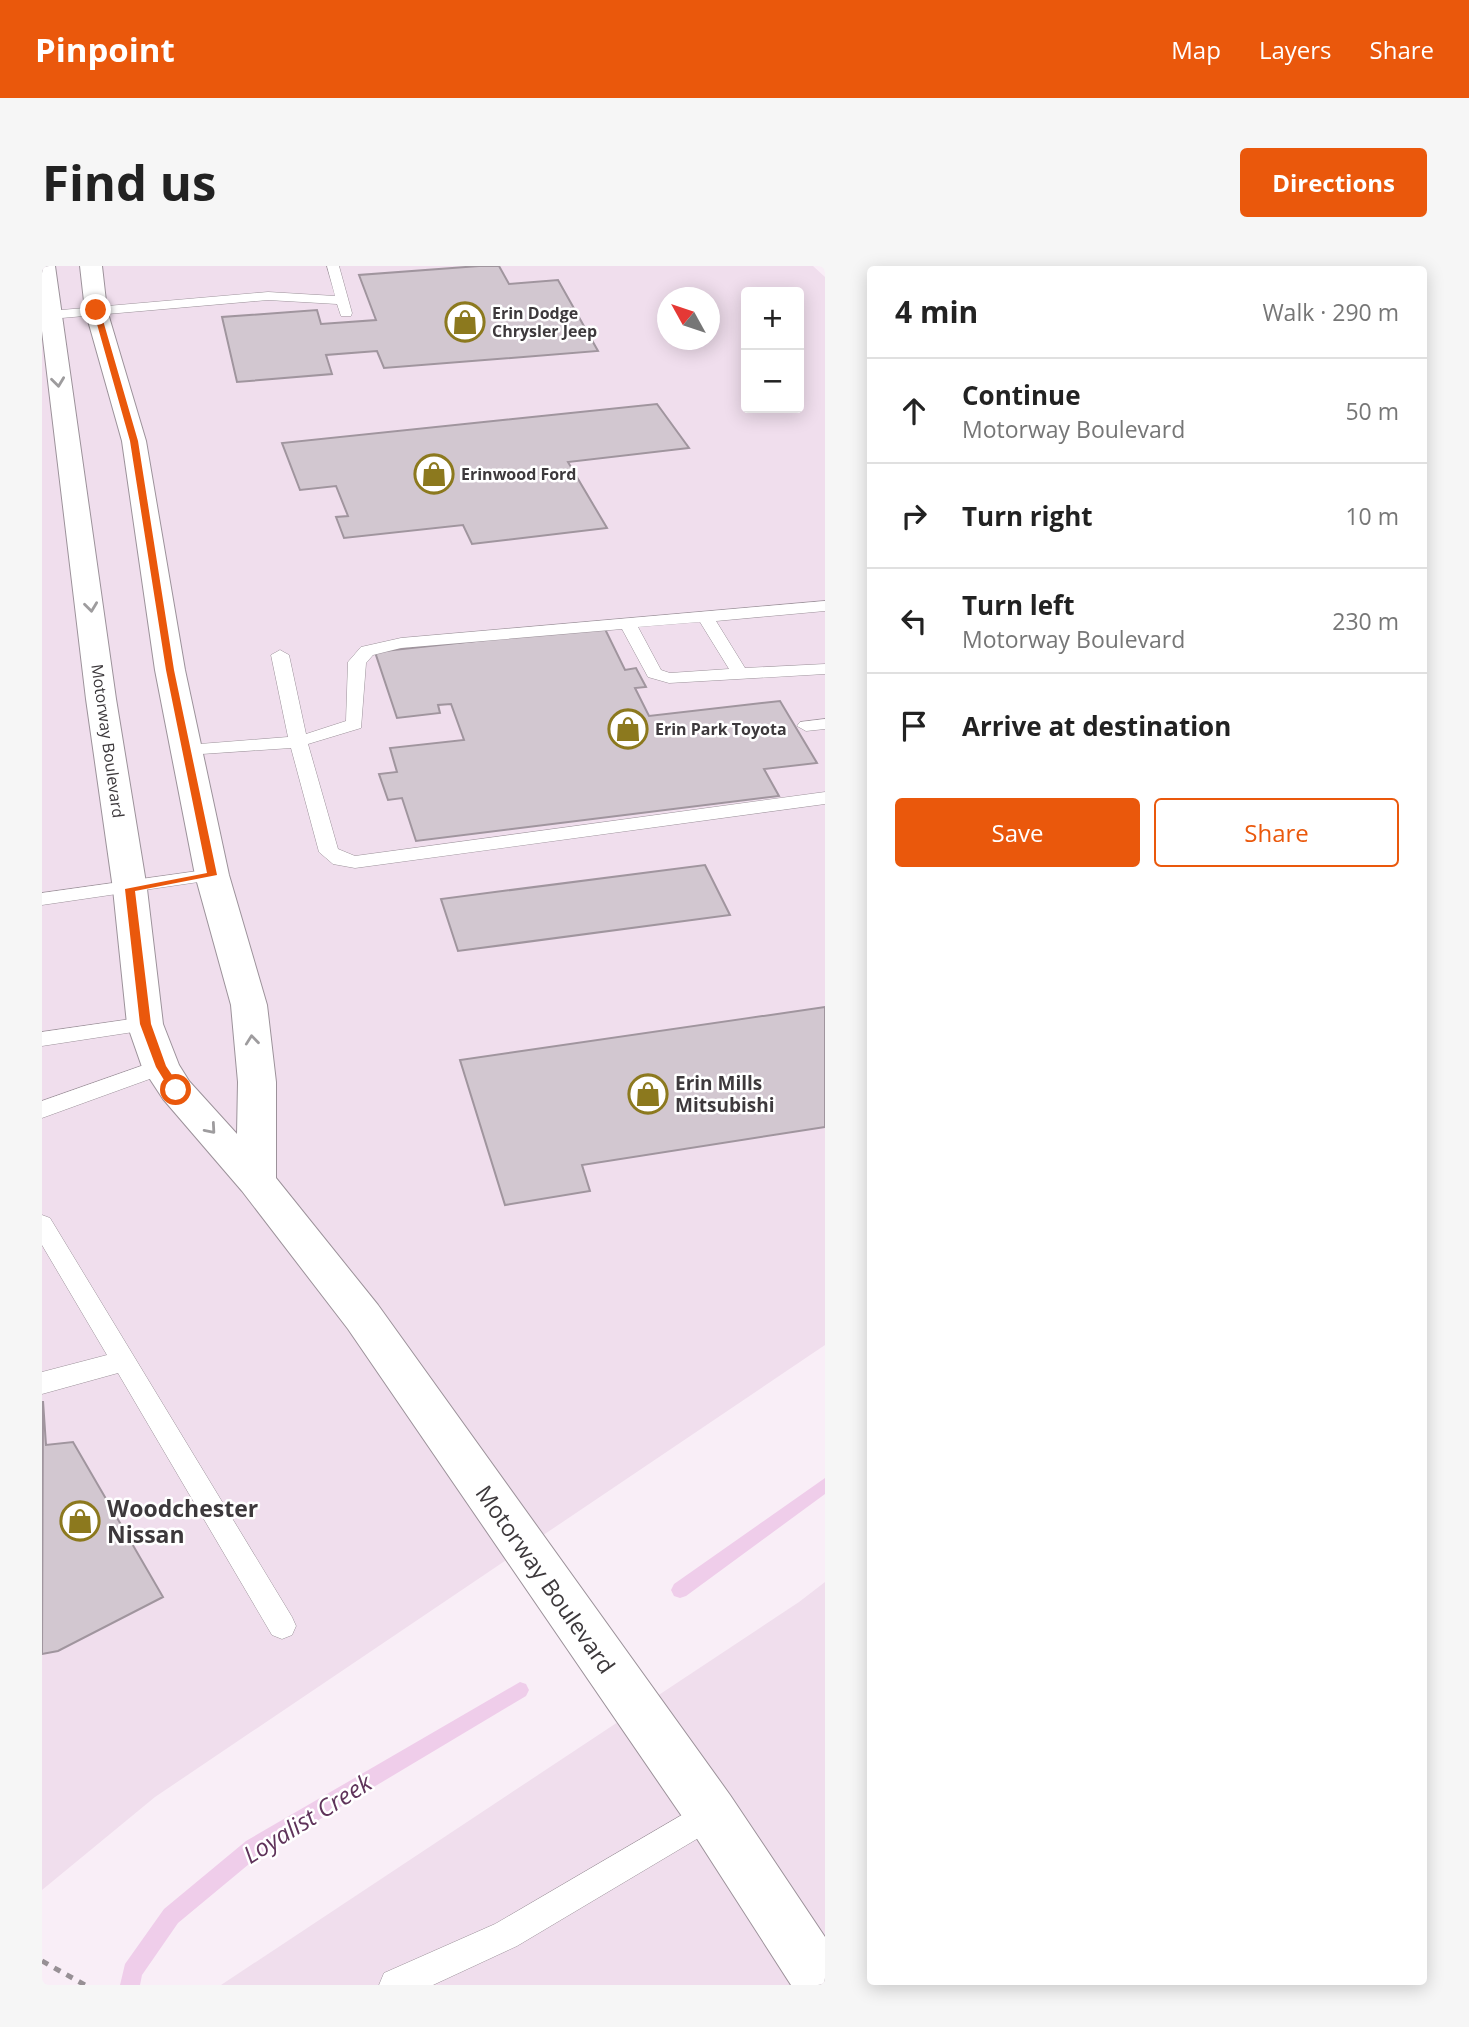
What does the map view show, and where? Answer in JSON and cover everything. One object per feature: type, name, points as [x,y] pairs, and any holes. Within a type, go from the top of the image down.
[{"type":"street","name":"Motorway Boulevard","points":[[44,266],[130,889],[145,1024],[161,1067],[176,1090],[256,1181],[363,1317],[711,1813],[824,1985]]},
{"type":"street","points":[[91,266],[96,310],[134,441],[170,670],[212,875],[249,1005],[257,1082],[256,1181]]},
{"type":"lane","points":[[333,266],[346,313]]},
{"type":"lane","points":[[50,314],[268,296],[341,300]]},
{"type":"lane","points":[[187,750],[327,737],[355,724],[357,662],[367,651],[401,643],[704,615],[825,607]]},
{"type":"lane","points":[[704,615],[740,673]]},
{"type":"lane","points":[[627,622],[654,673],[669,678],[825,669]]},
{"type":"lane","points":[[279,655],[329,852],[340,860],[355,862],[825,798]]},
{"type":"lane","points":[[42,899],[130,889],[212,875]]},
{"type":"lane","points":[[42,1039],[145,1024]]},
{"type":"lane","points":[[42,1110],[161,1067]]},
{"type":"lane","points":[[42,1224],[282,1626]]},
{"type":"lane","points":[[42,1383],[125,1361]]},
{"type":"lane","points":[[396,1985],[506,1935],[711,1813]]},
{"type":"path","points":[[42,1961],[85,1985]]},
{"type":"shaded area","points":[[42,266],[813,266],[825,277],[825,1345],[155,1797],[42,1890]]},
{"type":"shaded area","points":[[825,1582],[825,1985],[221,1985],[799,1602]]},
{"type":"building","name":"Erin Dodge Chrysler Jeep","points":[[499,266],[509,284],[558,280],[598,351],[384,368],[377,351],[326,355],[332,374],[237,382],[222,317],[317,310],[321,324],[376,320],[359,275]]},
{"type":"building","name":"Erinwood Ford","points":[[657,404],[689,448],[568,462],[607,528],[472,544],[463,525],[344,538],[336,517],[348,516],[336,486],[300,490],[282,443]]},
{"type":"building","name":"Erin Park Toyota","points":[[604,627],[625,670],[636,668],[646,687],[635,688],[649,716],[780,701],[817,763],[764,769],[779,796],[416,841],[402,798],[388,800],[379,774],[397,772],[390,748],[464,740],[451,704],[438,705],[440,713],[397,718],[375,652]]},
{"type":"building","points":[[705,865],[730,915],[458,951],[441,899]]},
{"type":"building","name":"Erin Mills Mitsubishi","points":[[825,1007],[825,1127],[582,1165],[590,1191],[505,1205],[460,1060]]},
{"type":"building","name":"Woodchester Nissan","points":[[43,1401],[46,1445],[73,1442],[163,1597],[58,1651],[42,1654]]},
{"type":"waterway","name":"Loyalist Creek","points":[[680,1590],[825,1485]]},
{"type":"waterway","name":"Loyalist Creek","points":[[130,1985],[132,1971],[171,1916],[253,1848],[520,1690]]},
{"type":"place","name":"Erin Dodge Chrysler Jeep","points":[[465,322]]},
{"type":"place","name":"Erinwood Ford","points":[[434,474]]},
{"type":"place","name":"Erin Park Toyota","points":[[628,729]]},
{"type":"place","name":"Erin Mills Mitsubishi","points":[[648,1094]]},
{"type":"place","name":"Woodchester Nissan","points":[[80,1521]]},
{"type":"route","points":[[96,310],[134,441],[170,670],[212,875],[130,889],[145,1024],[161,1067],[176,1090]]}]
